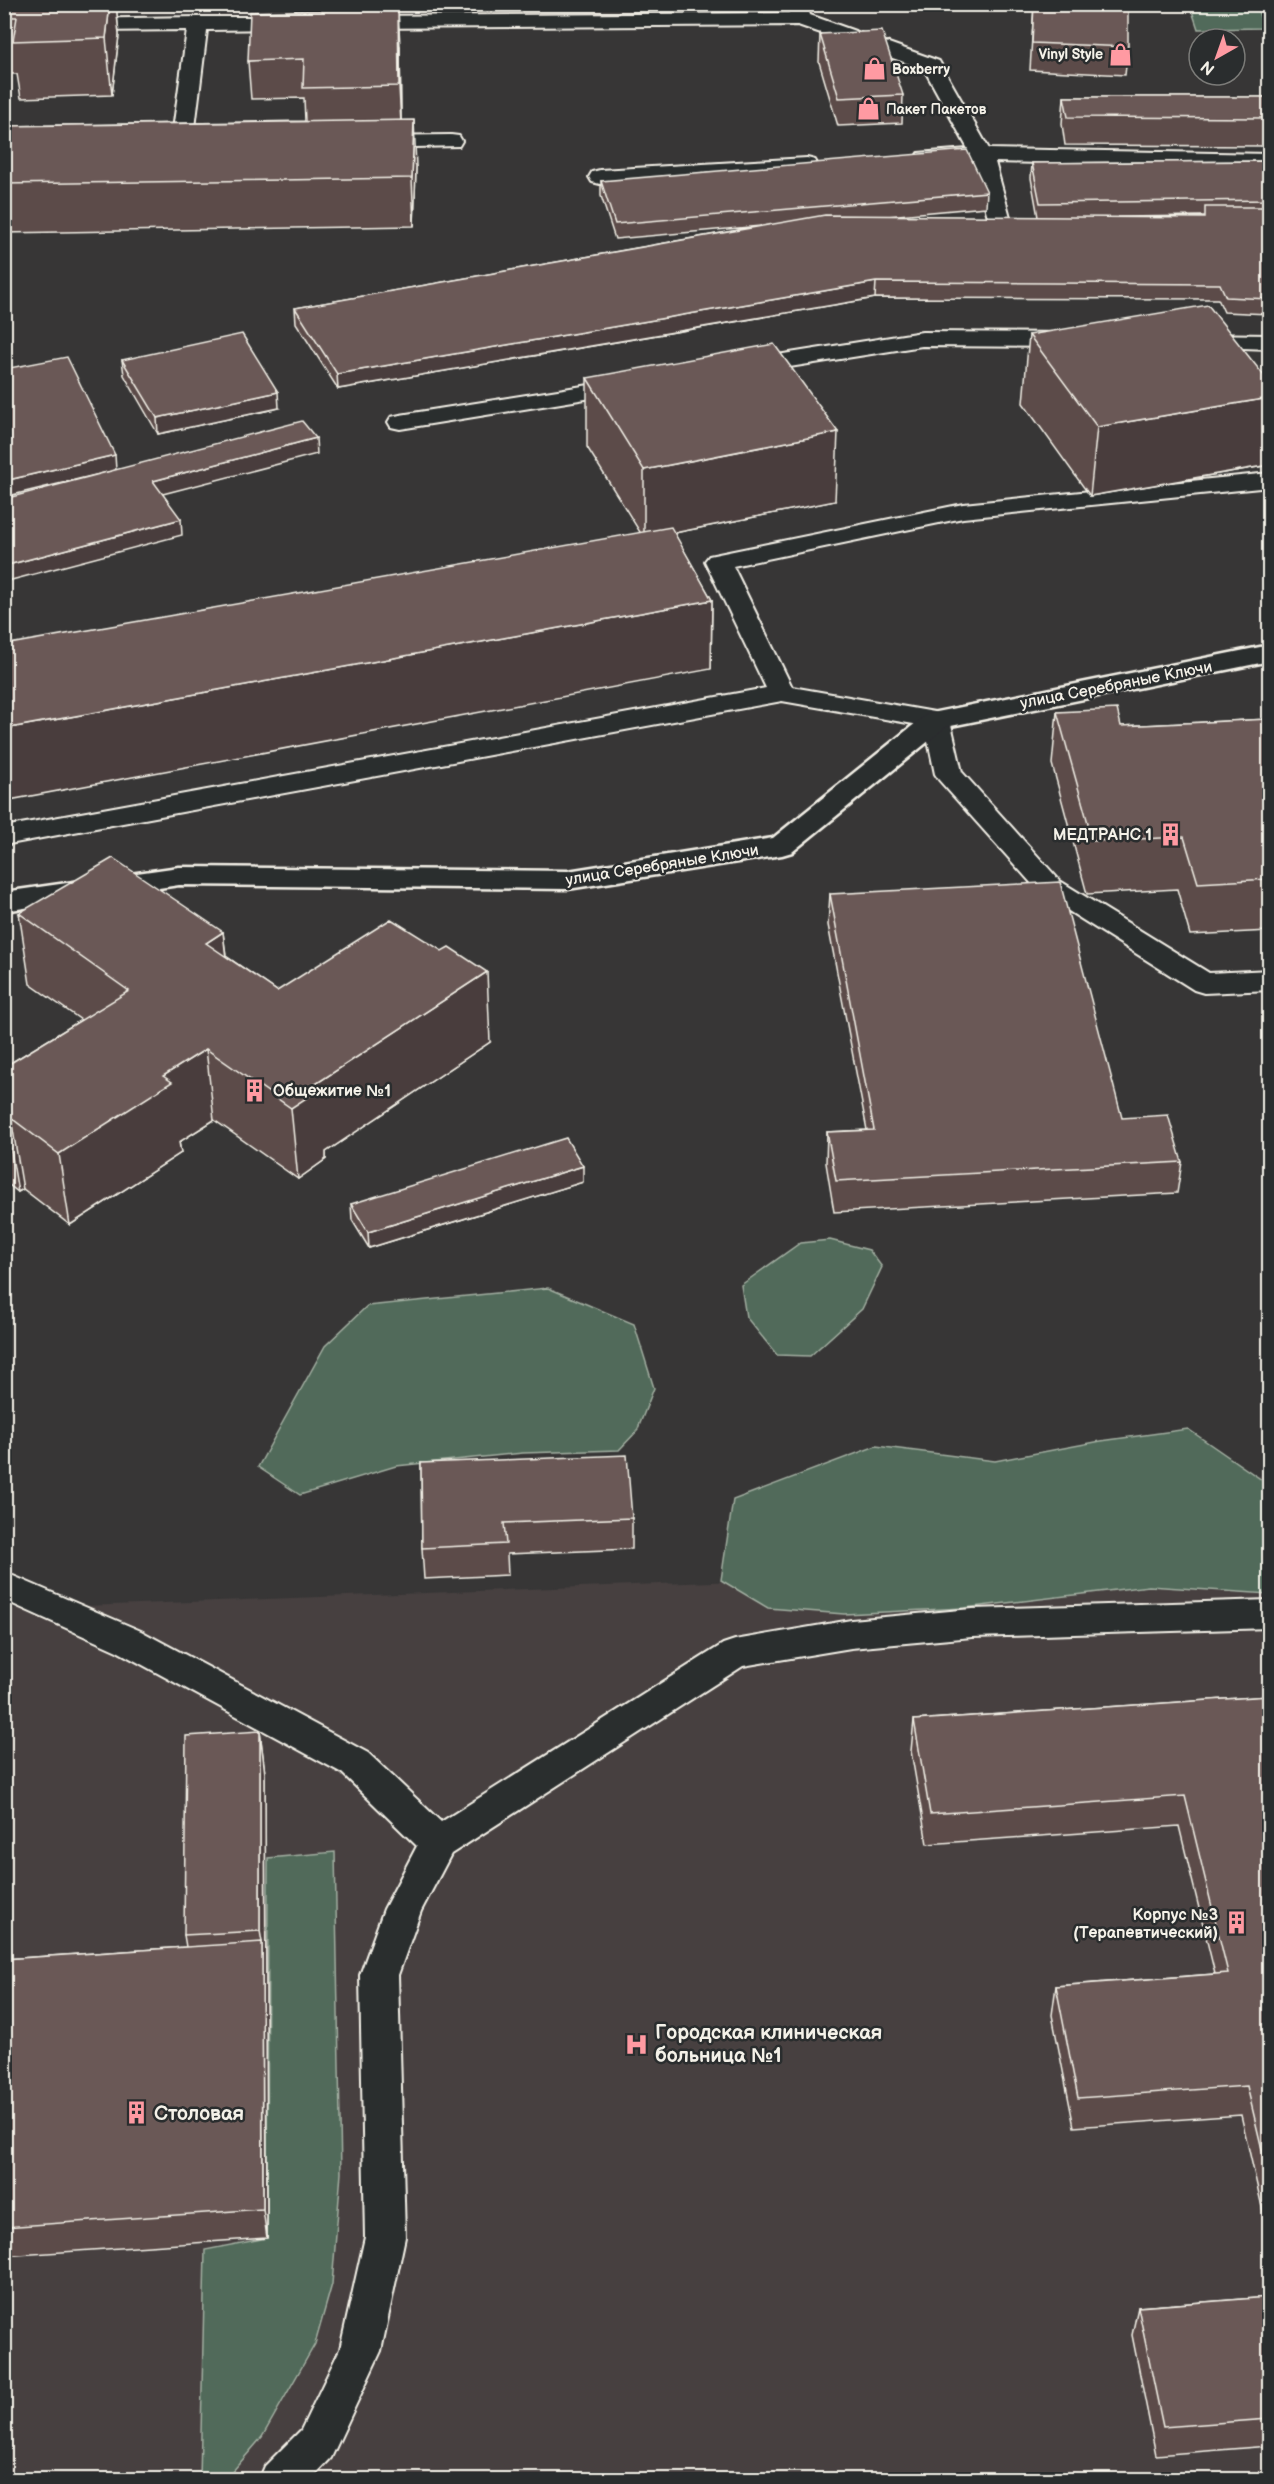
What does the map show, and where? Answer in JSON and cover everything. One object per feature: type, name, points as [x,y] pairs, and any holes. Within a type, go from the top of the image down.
[{"type":"street","name":"улица Серебряные Ключи","points":[[4,902],[179,876],[568,880],[782,846],[937,720],[1269,652]]},
{"type":"lane","points":[[341,22],[799,12],[932,65],[982,154],[999,217]]},
{"type":"lane","points":[[4,26],[198,23],[260,14],[306,22]]},
{"type":"lane","points":[[182,144],[198,23]]},
{"type":"lane","points":[[348,142],[451,141]]},
{"type":"lane","points":[[158,145],[206,144]]},
{"type":"lane","points":[[910,159],[982,154],[1269,161]]},
{"type":"lane","points":[[600,177],[827,164]]},
{"type":"lane","points":[[725,370],[922,339],[1090,340]]},
{"type":"lane","points":[[1174,341],[1269,342]]},
{"type":"lane","points":[[400,422],[644,383]]},
{"type":"lane","points":[[782,693],[718,561],[963,511],[1269,480]]},
{"type":"lane","points":[[4,836],[782,693],[937,720],[949,774],[1050,887],[1204,983],[1269,980]]},
{"type":"lane","points":[[4,1585],[129,1641],[355,1763],[438,1843]]},
{"type":"lane","points":[[280,2480],[316,2444],[360,2351],[385,2237],[379,1975],[403,1909],[438,1843],[735,1654],[851,1634],[972,1623],[1269,1614]]},
{"type":"shaded area","name":"Городская клиническая больница №1","points":[[1269,1475],[1269,2479],[5,2479],[4,1609],[791,1579],[774,1508]]},
{"type":"green space","points":[[1190,5],[1256,5],[1264,28],[1247,27],[1197,27]]},
{"type":"green space","points":[[830,1240],[869,1250],[882,1267],[862,1309],[810,1356],[777,1355],[746,1317],[741,1285],[800,1243]]},
{"type":"green space","points":[[548,1288],[634,1324],[654,1388],[637,1431],[619,1450],[523,1453],[396,1466],[300,1495],[258,1467],[325,1346],[367,1306]]},
{"type":"green space","points":[[1188,1429],[1269,1485],[1269,1594],[1149,1586],[964,1608],[844,1614],[768,1608],[721,1580],[733,1500],[876,1446],[995,1461],[1101,1441]]},
{"type":"green space","points":[[335,1852],[341,2173],[332,2284],[315,2344],[262,2437],[226,2479],[200,2480],[205,2250],[267,2238],[268,1858]]},
{"type":"building","points":[[4,4],[110,4],[106,38],[13,41],[17,17],[4,17]]},
{"type":"building","points":[[1034,4],[1128,8],[1128,47],[1032,43]]},
{"type":"building","points":[[398,8],[399,86],[303,88],[304,59],[248,61],[250,12]]},
{"type":"building","points":[[882,31],[903,95],[839,98],[820,34]]},
{"type":"building","points":[[1064,97],[1269,97],[1269,118],[1068,117]]},
{"type":"building","points":[[414,120],[412,178],[4,184],[4,126]]},
{"type":"building","points":[[967,150],[987,192],[615,224],[601,181]]},
{"type":"building","points":[[1269,161],[1269,200],[1040,203],[1032,163]]},
{"type":"building","points":[[1205,207],[1269,207],[1269,299],[1226,297],[1220,284],[876,282],[337,374],[295,308],[825,215],[1205,218]]},
{"type":"building","points":[[1208,305],[1269,382],[1269,398],[1097,427],[1029,335]]},
{"type":"building","points":[[242,334],[278,392],[157,418],[122,360]]},
{"type":"building","points":[[774,344],[838,432],[644,470],[587,378]]},
{"type":"building","points":[[67,357],[115,455],[4,481],[4,369]]},
{"type":"building","points":[[302,421],[316,438],[153,481],[181,519],[4,566],[4,499]]},
{"type":"building","points":[[671,527],[712,600],[4,729],[4,645]]},
{"type":"building","points":[[1117,709],[1121,726],[1269,719],[1269,879],[1198,883],[1184,837],[1093,841],[1057,712]]},
{"type":"building","points":[[113,858],[223,932],[206,943],[277,991],[391,919],[442,951],[449,947],[487,972],[314,1085],[320,1089],[291,1108],[206,1049],[163,1076],[172,1082],[59,1154],[11,1118],[4,1120],[4,1067],[129,991],[19,913]]},
{"type":"building","points":[[1060,882],[1122,1118],[1168,1115],[1182,1162],[836,1181],[827,1132],[874,1130],[830,894]]},
{"type":"building","points":[[566,1138],[583,1166],[368,1232],[351,1204]]},
{"type":"building","points":[[627,1455],[632,1518],[504,1523],[506,1544],[422,1548],[421,1463]]},
{"type":"building","name":"Корпус №3 (Терапевтический)","points":[[1269,1696],[1269,2179],[1247,2086],[1078,2098],[1056,1986],[1228,1973],[1185,1796],[930,1814],[914,1720]]},
{"type":"building","points":[[260,1731],[260,1931],[184,1935],[186,1736]]},
{"type":"building","name":"Столовая","points":[[262,1942],[263,2209],[4,2227],[4,1959]]},
{"type":"building","points":[[1269,2297],[1269,2419],[1163,2427],[1138,2307]]},
{"type":"place","name":"Vinyl Style","points":[[1121,54]]},
{"type":"place","name":"Boxberry","points":[[874,69]]},
{"type":"place","name":"Пакет Пакетов","points":[[868,109]]},
{"type":"place","name":"МЕДТРАНС 1","points":[[1170,834]]},
{"type":"place","name":"Общежитие №1","points":[[255,1090]]},
{"type":"place","name":"Корпус №3 (Терапевтический)","points":[[1236,1923]]},
{"type":"place","name":"Городская клиническая больница №1","points":[[637,2044]]},
{"type":"place","name":"Столовая","points":[[136,2113]]}]
